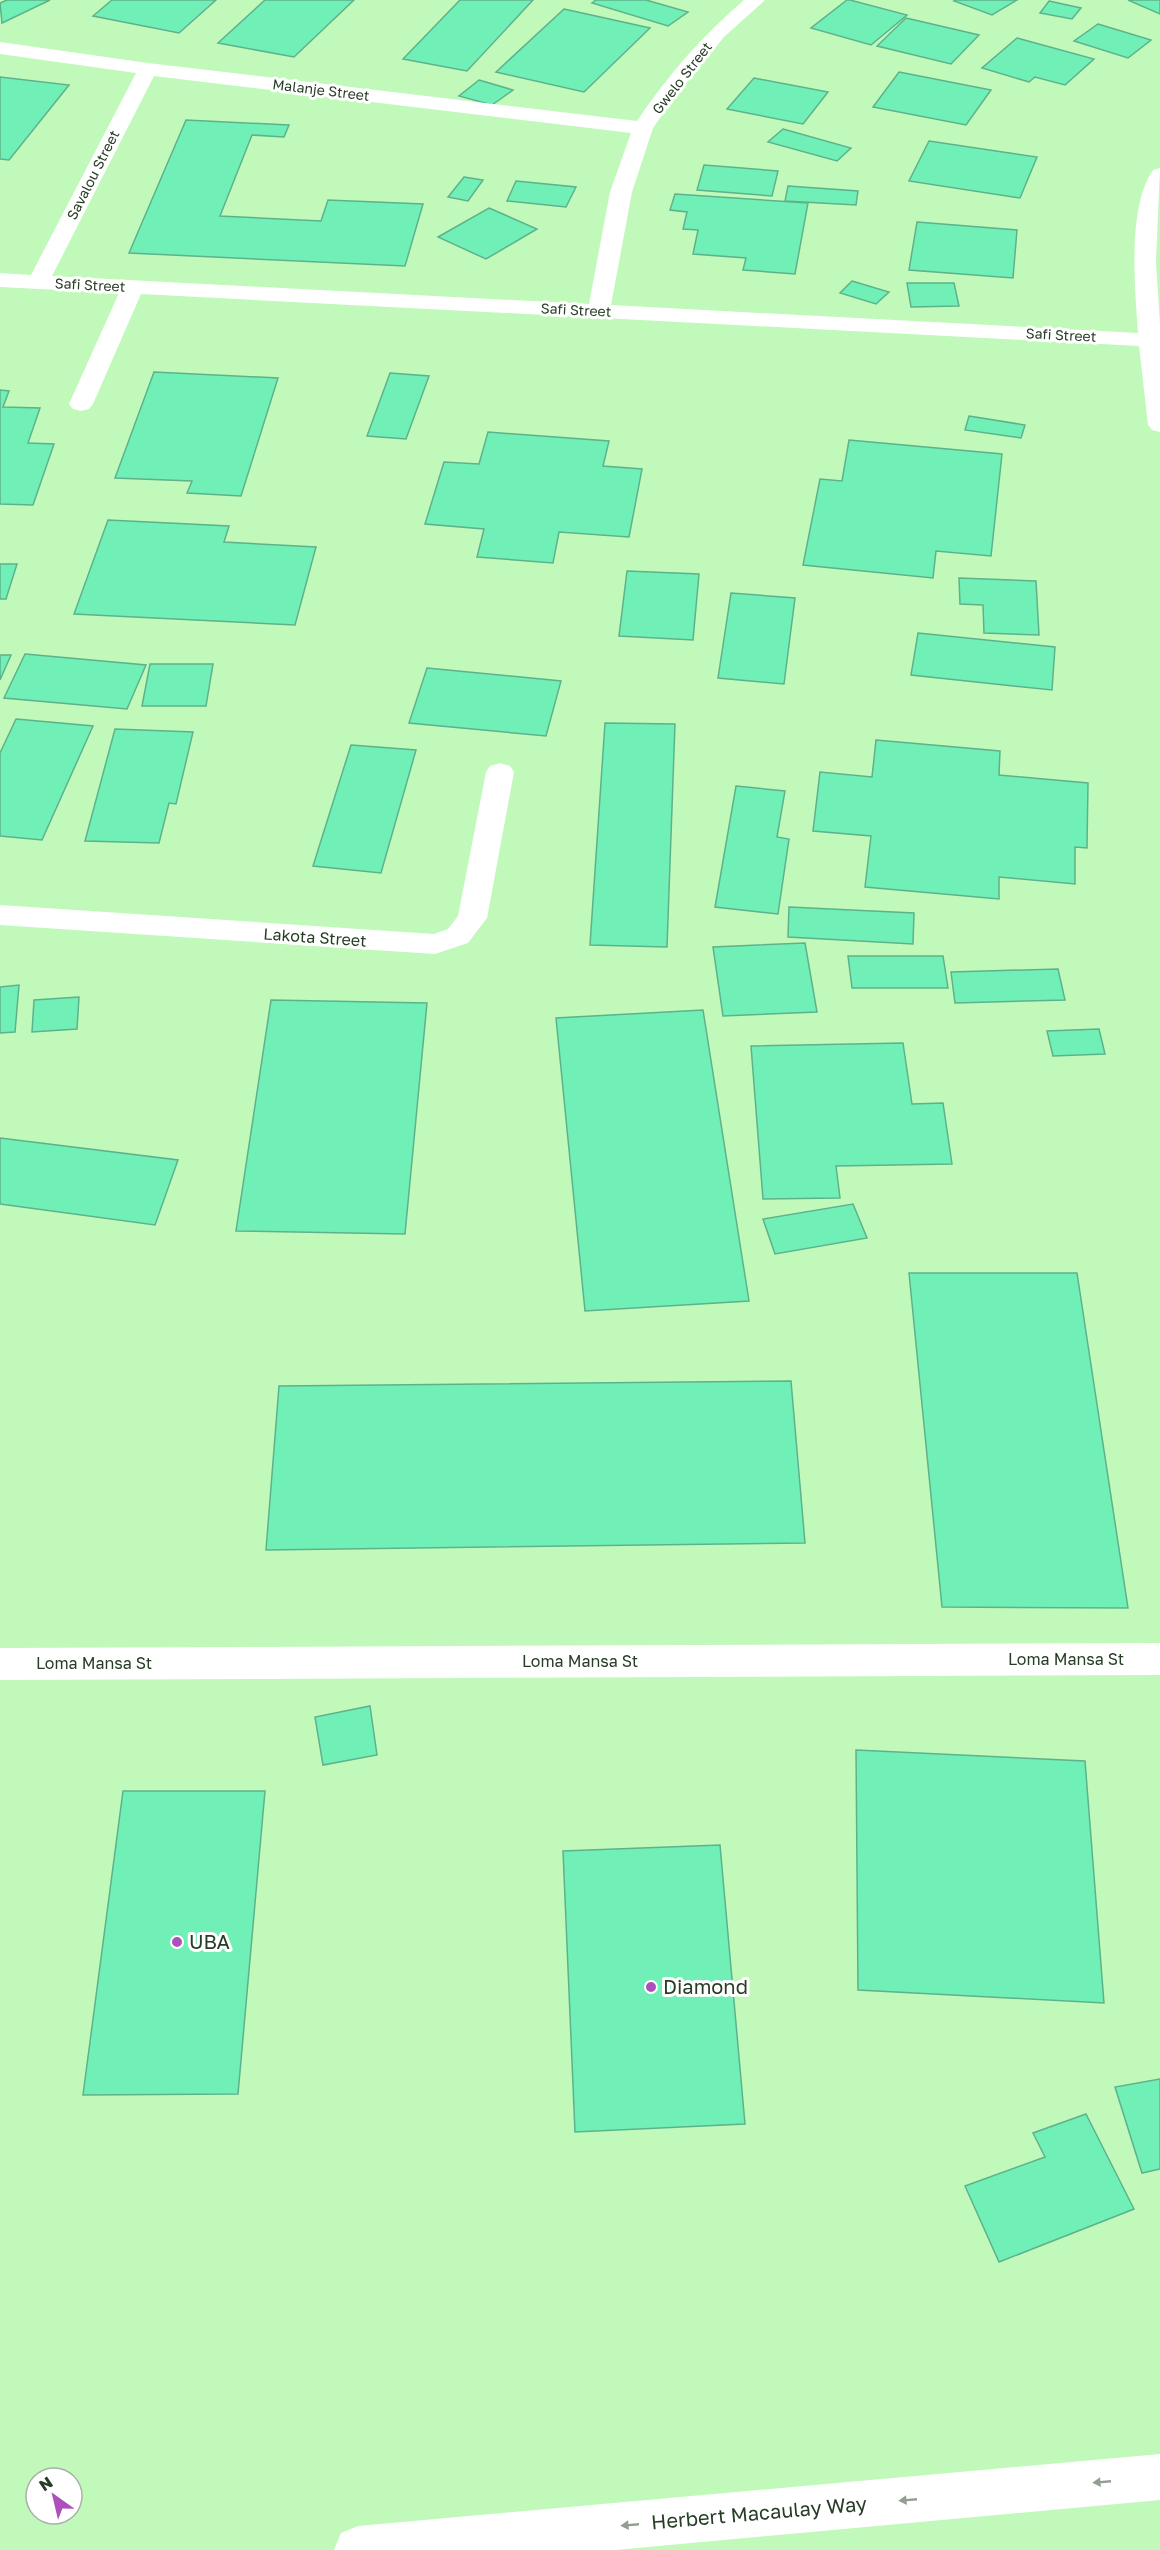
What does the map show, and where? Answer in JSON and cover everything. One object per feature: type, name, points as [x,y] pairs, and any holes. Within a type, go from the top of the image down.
[{"type":"street","name":"Gwelo Street","points":[[599,311],[621,192],[643,128],[665,95],[717,33],[756,0]]},
{"type":"street","name":"Malanje Street","points":[[0,48],[148,69],[643,128]]},
{"type":"street","name":"Savalou Street","points":[[38,282],[148,69]]},
{"type":"street","points":[[1160,174],[1152,190],[1144,247],[1160,425]]},
{"type":"street","name":"Safi Street","points":[[0,280],[1151,340]]},
{"type":"street","points":[[81,404],[133,287]]},
{"type":"street","name":"Lakota Street","points":[[0,915],[435,944],[458,936],[472,918],[500,772]]},
{"type":"street","name":"Loma Mansa St","points":[[0,1664],[1160,1659]]},
{"type":"street","name":"Herbert Macaulay Way","points":[[358,2550],[1160,2477]]},
{"type":"building","points":[[7,0],[50,0],[2,23],[0,3]]},
{"type":"building","points":[[112,0],[216,0],[179,33],[93,16]]},
{"type":"building","points":[[265,0],[354,0],[294,57],[218,43]]},
{"type":"building","points":[[460,0],[533,0],[467,71],[403,59]]},
{"type":"building","points":[[596,0],[646,0],[688,12],[668,26],[592,3]]},
{"type":"building","points":[[847,0],[907,15],[871,45],[811,28]]},
{"type":"building","points":[[1017,0],[992,15],[954,1]]},
{"type":"building","points":[[1128,0],[1160,0],[1160,14]]},
{"type":"building","points":[[1049,1],[1081,8],[1072,19],[1040,13]]},
{"type":"building","points":[[564,9],[650,28],[584,92],[496,72]]},
{"type":"building","points":[[906,18],[979,35],[951,64],[877,46]]},
{"type":"building","points":[[1098,24],[1151,40],[1128,58],[1074,41]]},
{"type":"building","points":[[1017,38],[1094,59],[1065,85],[1035,77],[1029,82],[982,68]]},
{"type":"building","points":[[899,72],[991,90],[966,125],[873,107]]},
{"type":"building","points":[[0,77],[69,85],[9,160],[0,159]]},
{"type":"building","points":[[754,78],[828,92],[803,124],[727,109]]},
{"type":"building","points":[[479,80],[513,90],[492,105],[459,96]]},
{"type":"building","points":[[186,120],[289,125],[284,137],[252,135],[220,216],[321,221],[328,200],[423,204],[405,266],[129,253]]},
{"type":"building","points":[[783,129],[851,148],[837,161],[768,142]]},
{"type":"building","points":[[929,141],[1037,157],[1020,198],[909,181]]},
{"type":"building","points":[[704,165],[778,171],[772,196],[697,190]]},
{"type":"building","points":[[464,177],[483,180],[468,201],[448,197]]},
{"type":"building","points":[[516,181],[576,187],[566,207],[507,201]]},
{"type":"building","points":[[788,186],[858,191],[856,205],[785,201]]},
{"type":"building","points":[[675,194],[808,203],[795,274],[743,270],[746,258],[693,254],[698,230],[683,229],[687,212],[670,210]]},
{"type":"building","points":[[489,208],[537,229],[486,259],[438,237]]},
{"type":"building","points":[[917,222],[1017,230],[1013,278],[909,270]]},
{"type":"building","points":[[852,281],[889,292],[876,304],[840,293]]},
{"type":"building","points":[[907,283],[954,283],[959,306],[911,307]]},
{"type":"building","points":[[154,372],[278,378],[241,496],[187,493],[192,481],[115,478]]},
{"type":"building","points":[[390,373],[429,376],[406,439],[367,436]]},
{"type":"building","points":[[0,390],[9,391],[3,407],[40,408],[28,443],[54,444],[33,505],[0,504]]},
{"type":"building","points":[[969,416],[1025,425],[1021,438],[965,430]]},
{"type":"building","points":[[488,432],[609,441],[603,466],[642,469],[629,537],[559,532],[553,563],[477,557],[484,529],[425,524],[444,462],[479,464]]},
{"type":"building","points":[[849,440],[1002,454],[991,556],[936,551],[933,578],[803,565],[820,479],[842,481]]},
{"type":"building","points":[[108,520],[229,526],[224,542],[316,547],[295,625],[74,614]]},
{"type":"building","points":[[0,564],[17,564],[6,599],[0,599]]},
{"type":"building","points":[[627,571],[699,574],[693,640],[619,636]]},
{"type":"building","points":[[959,578],[1036,581],[1039,635],[984,633],[983,605],[960,604]]},
{"type":"building","points":[[731,593],[795,598],[784,684],[718,678]]},
{"type":"building","points":[[918,633],[1055,647],[1052,690],[911,675]]},
{"type":"building","points":[[25,654],[146,665],[127,709],[4,698]]},
{"type":"building","points":[[0,655],[11,655],[0,680]]},
{"type":"building","points":[[150,664],[213,664],[206,706],[142,706]]},
{"type":"building","points":[[427,668],[561,681],[546,736],[409,723]]},
{"type":"building","points":[[16,719],[93,726],[42,840],[0,836],[0,753]]},
{"type":"building","points":[[605,723],[675,724],[667,947],[590,945]]},
{"type":"building","points":[[115,729],[193,732],[176,804],[169,803],[159,843],[85,841]]},
{"type":"building","points":[[876,740],[1000,751],[999,775],[1088,783],[1087,848],[1075,847],[1075,884],[999,877],[999,899],[865,887],[871,836],[813,831],[820,772],[872,777]]},
{"type":"building","points":[[351,745],[416,750],[381,873],[313,866]]},
{"type":"building","points":[[736,786],[785,791],[777,837],[789,839],[778,914],[715,907]]},
{"type":"building","points":[[789,907],[914,913],[913,944],[788,937]]},
{"type":"building","points":[[805,943],[817,1012],[723,1016],[713,947]]},
{"type":"building","points":[[848,956],[943,956],[948,988],[852,988]]},
{"type":"building","points":[[1058,969],[1065,1000],[955,1003],[951,972]]},
{"type":"building","points":[[19,985],[15,1032],[0,1033],[0,987]]},
{"type":"building","points":[[79,997],[77,1029],[32,1032],[34,1000]]},
{"type":"building","points":[[271,1000],[427,1003],[405,1234],[236,1231]]},
{"type":"building","points":[[703,1010],[749,1301],[585,1311],[556,1018]]},
{"type":"building","points":[[1099,1029],[1105,1054],[1053,1056],[1047,1031]]},
{"type":"building","points":[[903,1043],[912,1104],[943,1103],[952,1164],[836,1166],[840,1198],[763,1199],[751,1046]]},
{"type":"building","points":[[0,1138],[178,1160],[155,1225],[0,1204]]},
{"type":"building","points":[[853,1204],[867,1238],[775,1254],[763,1219]]},
{"type":"building","points":[[909,1273],[1077,1273],[1128,1608],[942,1607]]},
{"type":"building","points":[[791,1381],[805,1543],[266,1550],[279,1386]]},
{"type":"building","points":[[370,1706],[377,1755],[323,1765],[315,1717]]},
{"type":"building","points":[[856,1750],[1085,1761],[1104,2003],[858,1990]]},
{"type":"building","name":"UBA","points":[[123,1791],[265,1791],[238,2094],[83,2095]]},
{"type":"building","name":"Diamond","points":[[720,1845],[745,2124],[575,2132],[563,1851]]},
{"type":"building","points":[[1160,2079],[1160,2169],[1142,2173],[1115,2087]]},
{"type":"building","points":[[1086,2114],[1134,2209],[999,2262],[965,2186],[1045,2157],[1033,2133]]},
{"type":"place","name":"UBA","points":[[177,1942]]},
{"type":"place","name":"Diamond","points":[[651,1987]]}]
